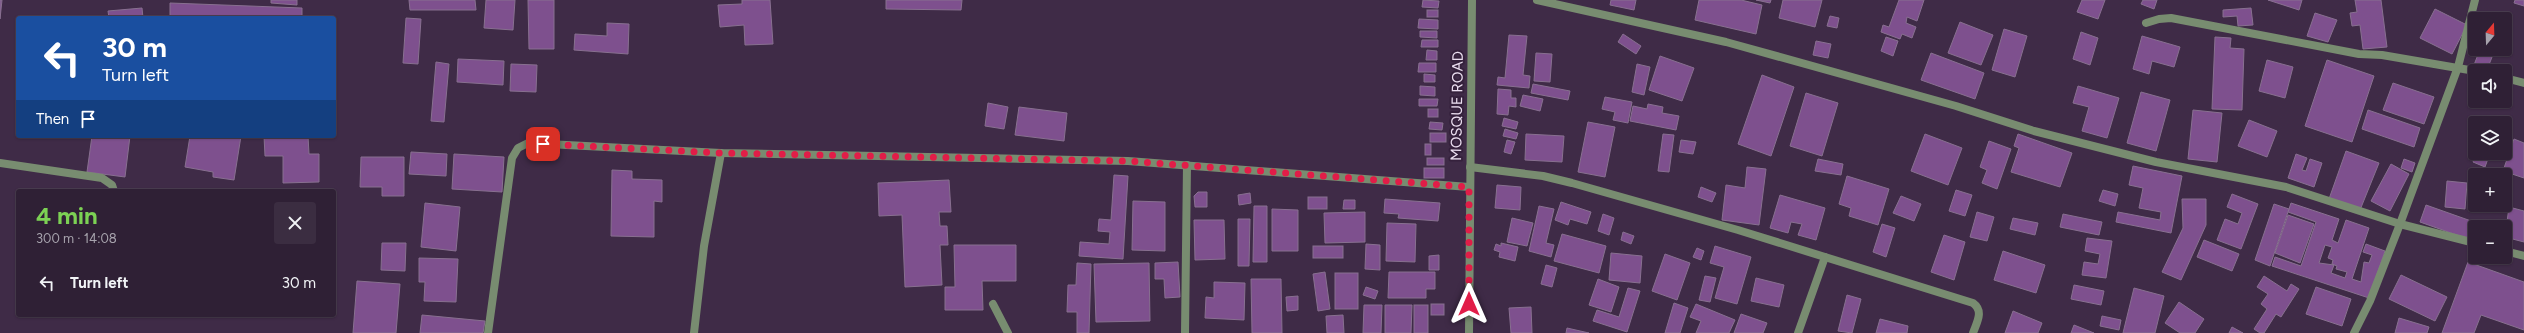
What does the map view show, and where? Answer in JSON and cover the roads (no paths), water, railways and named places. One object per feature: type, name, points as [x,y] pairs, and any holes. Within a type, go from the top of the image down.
[{"type":"street","name":"MOSQUE ROAD","points":[[1469,333],[1469,187],[1472,0]]},
{"type":"street","points":[[1537,0],[1741,46],[1956,106],[2034,132],[2156,162],[2286,187],[2400,224],[2468,241]]},
{"type":"street","points":[[2354,333],[2370,301],[2458,67],[2475,0]]},
{"type":"street","points":[[2146,23],[2159,19],[2171,18],[2359,54],[2382,55],[2468,69]]},
{"type":"street","points":[[2512,80],[2524,83]]},
{"type":"street","points":[[488,333],[512,158],[518,148],[528,143],[721,153],[1128,161],[1469,187]]},
{"type":"street","points":[[694,333],[704,246],[721,153]]},
{"type":"street","points":[[0,163],[102,178],[112,185],[113,189]]},
{"type":"street","points":[[1185,333],[1187,165]]},
{"type":"street","points":[[1470,167],[1543,176],[1572,183],[1825,257],[1973,303],[1978,306],[1980,314],[1973,333]]},
{"type":"street","points":[[2512,253],[2524,256]]},
{"type":"street","points":[[1798,333],[1825,257]]},
{"type":"street","points":[[993,304],[1008,333]]}]
